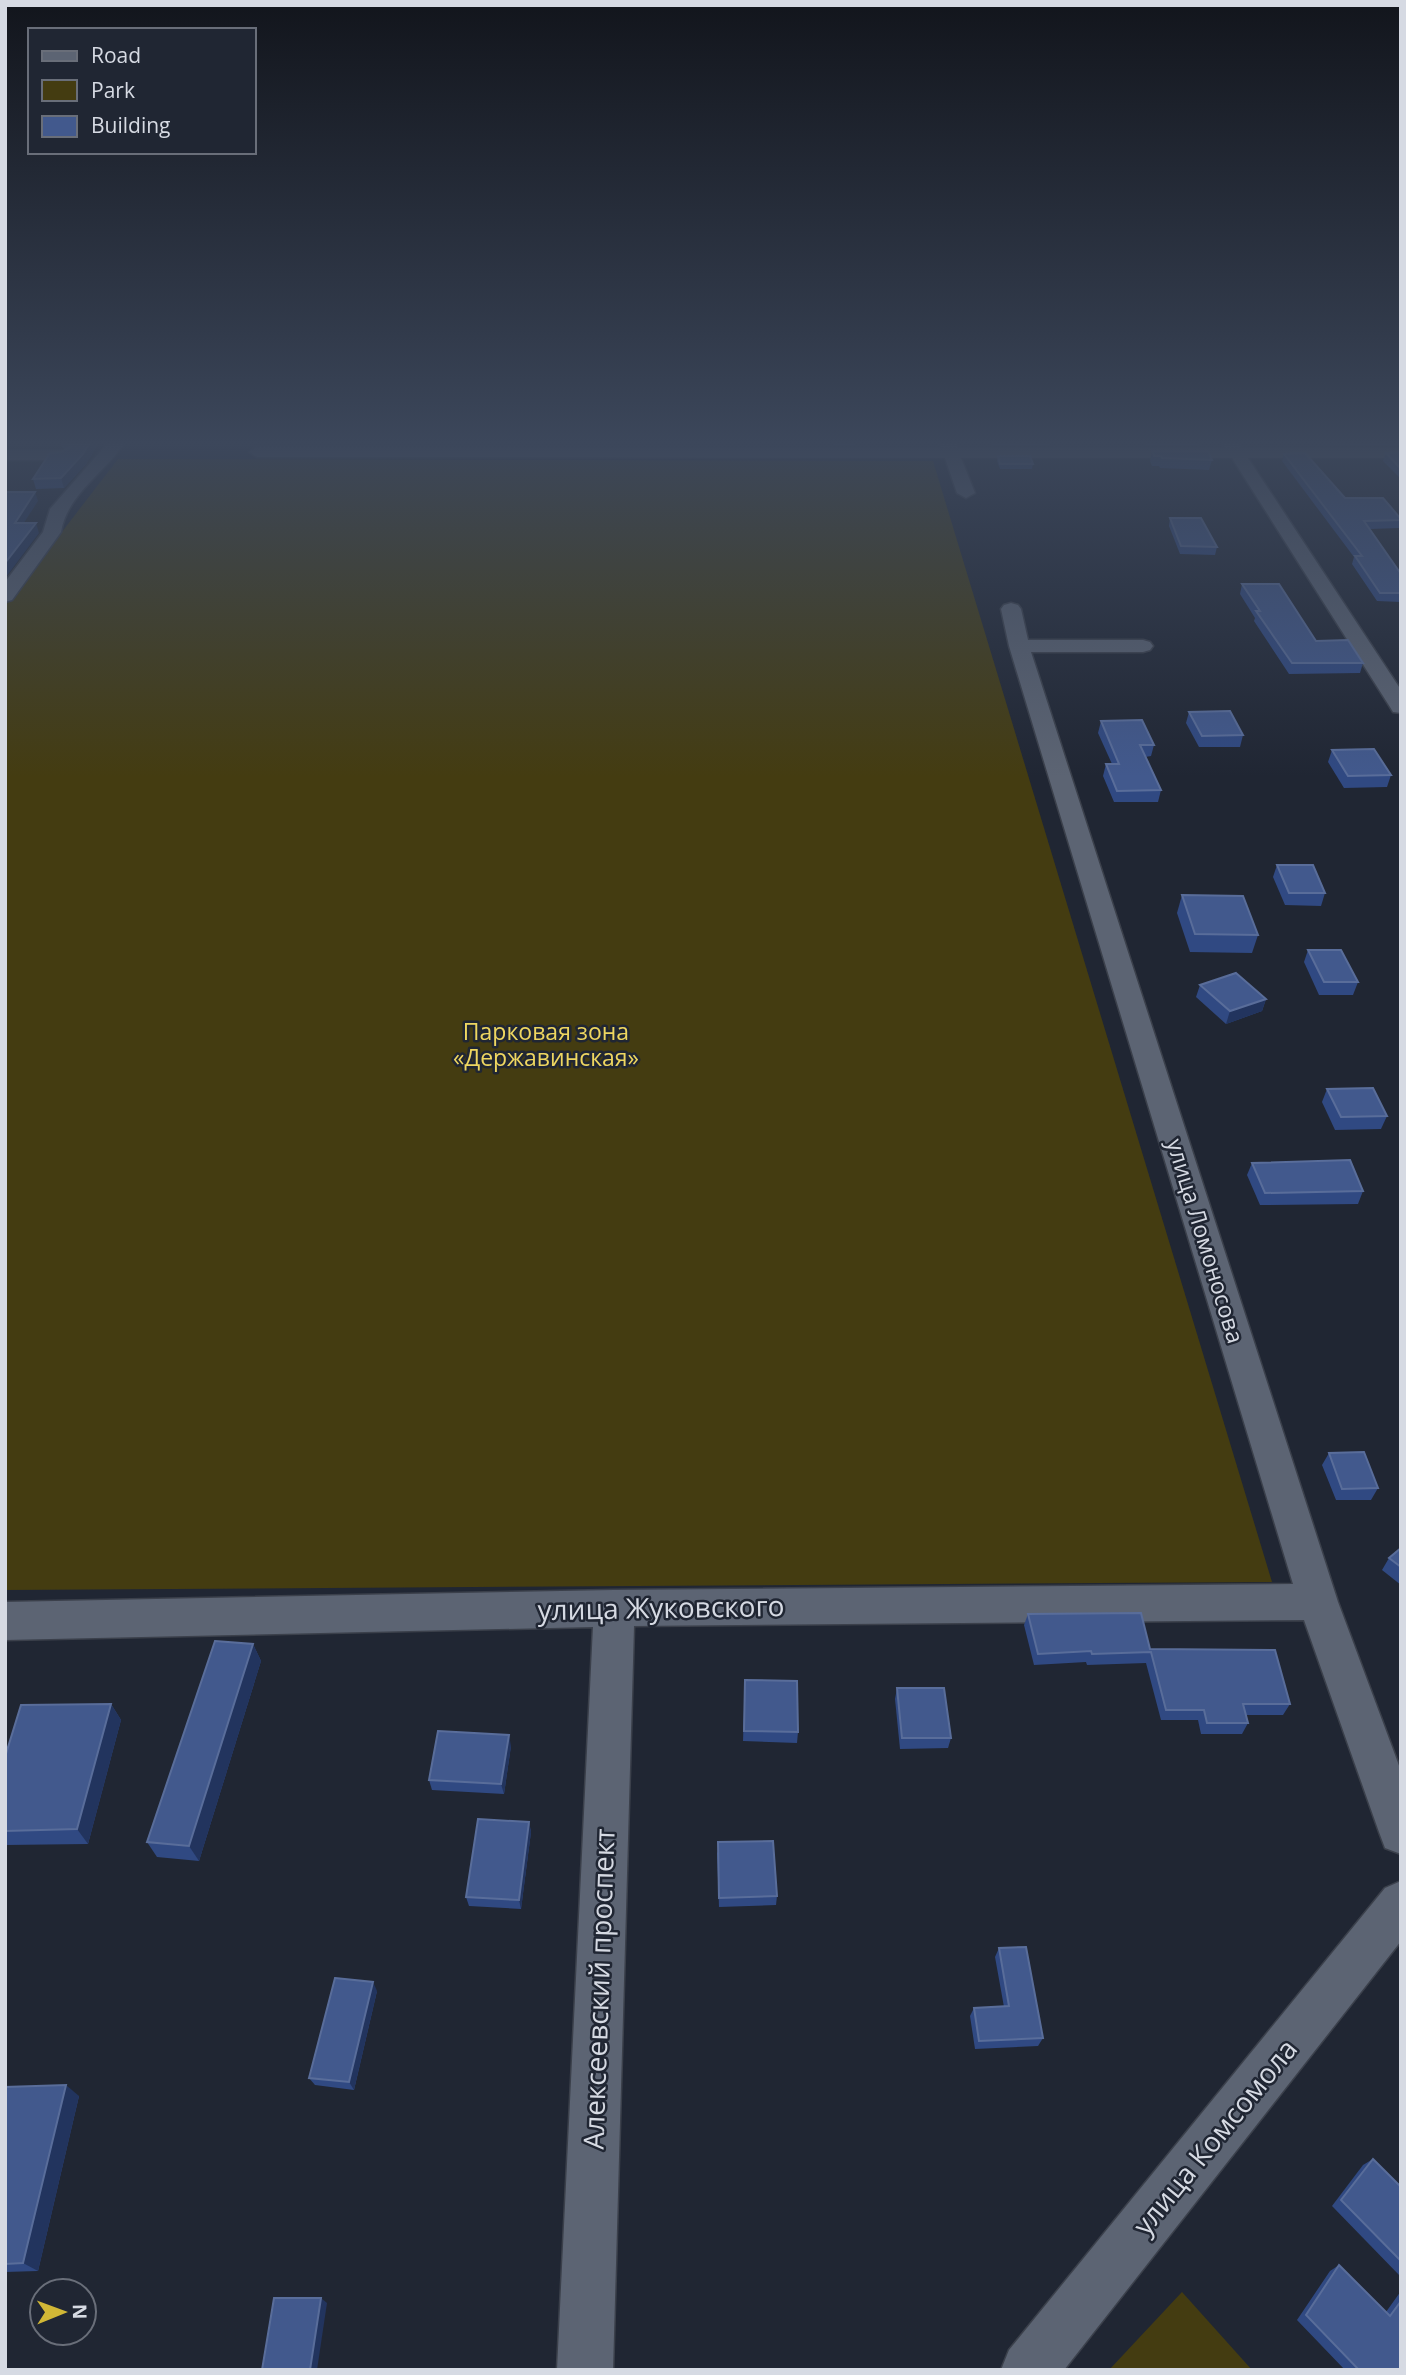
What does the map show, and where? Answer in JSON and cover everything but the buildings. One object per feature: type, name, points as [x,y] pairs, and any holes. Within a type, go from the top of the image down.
[{"type":"street","points":[[5,596],[35,555]]},
{"type":"street","points":[[1303,555],[1401,707]]},
{"type":"street","name":"улица Ломоносова","points":[[1010,609],[1019,646],[1318,1602],[1401,1832]]},
{"type":"street","points":[[1019,646],[1143,646]]},
{"type":"street","name":"улица Жуковского","points":[[5,1621],[614,1608],[1318,1602]]},
{"type":"street","name":"Алексеевский проспект","points":[[585,2370],[614,1608]]},
{"type":"street","name":"улица Комсомола","points":[[1030,2370],[1395,1923]]},
{"type":"green space","name":"Парковая зона «Державинская»","points":[[44,555],[961,555],[1272,1582],[5,1590],[5,606]]},
{"type":"green space","points":[[1182,2292],[1252,2370],[1109,2370]]}]
